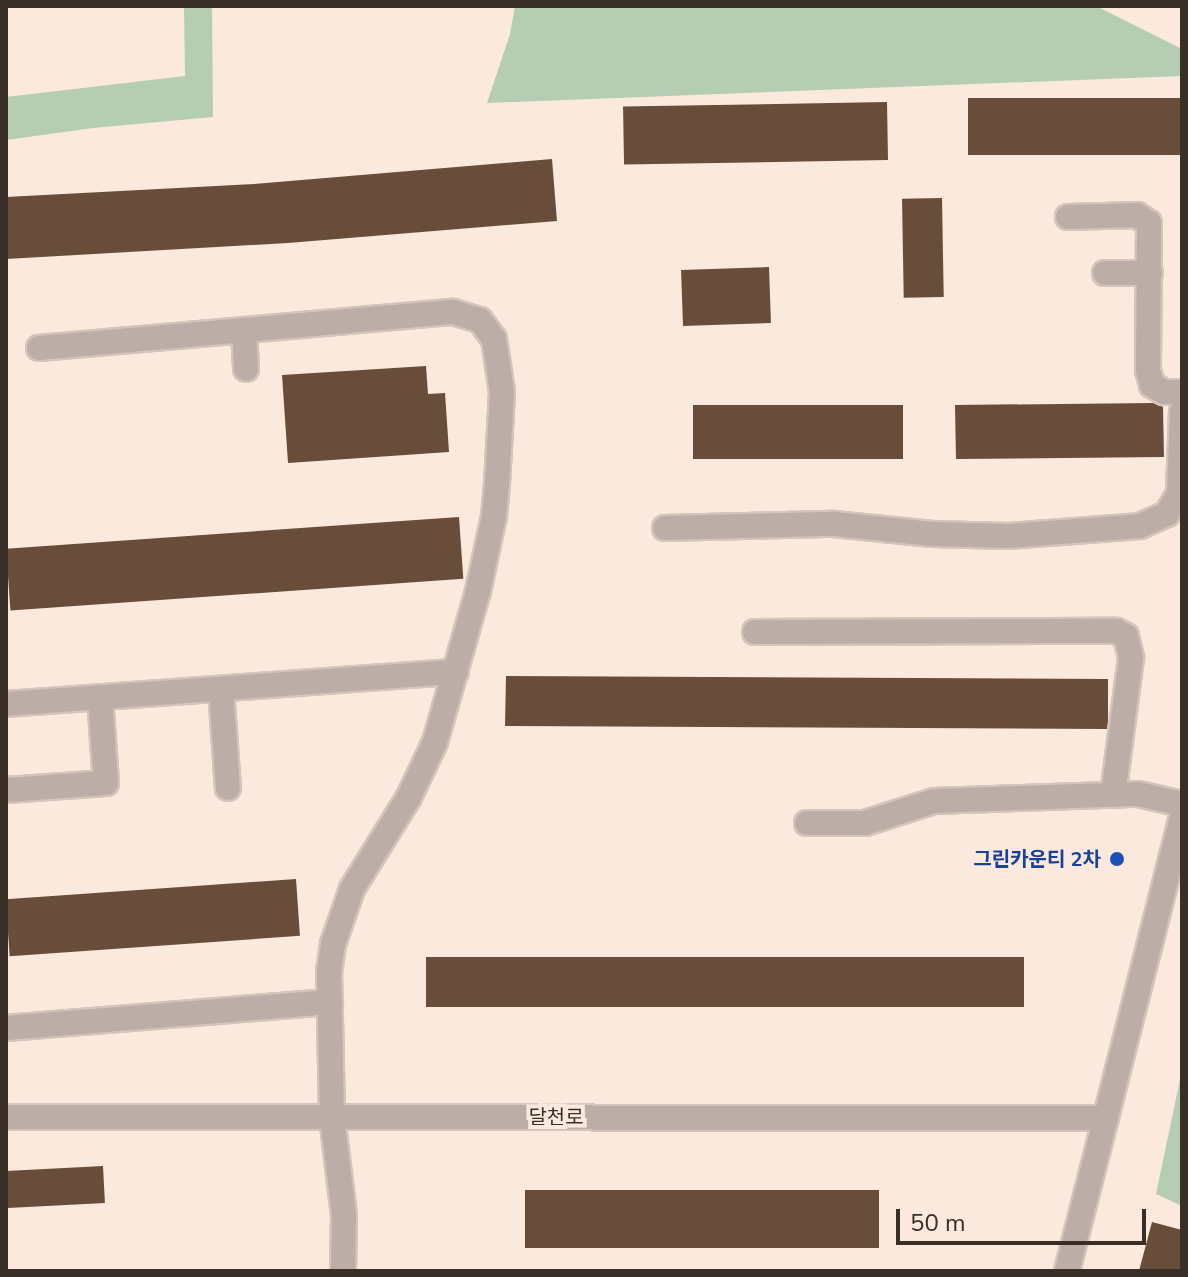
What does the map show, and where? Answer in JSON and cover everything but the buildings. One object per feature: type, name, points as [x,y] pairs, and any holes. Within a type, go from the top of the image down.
[{"type":"street","points":[[1068,217],[1144,217],[1151,231],[1148,370],[1152,385],[1164,392],[1182,392]]},
{"type":"street","points":[[1105,273],[1150,273]]},
{"type":"street","points":[[39,348],[453,312],[467,313],[488,327],[497,347],[501,375],[497,483],[485,558],[456,672],[435,742],[415,785],[352,889],[341,913],[329,971],[332,1117],[344,1215],[343,1271]]},
{"type":"street","points":[[244,330],[246,369]]},
{"type":"street","points":[[665,528],[834,524],[932,534],[1008,536],[1140,526],[1167,514],[1179,493],[1182,411]]},
{"type":"street","points":[[755,632],[1116,631],[1126,636],[1131,658],[1113,795]]},
{"type":"street","points":[[6,704],[456,672]]},
{"type":"street","points":[[221,689],[228,788]]},
{"type":"street","points":[[6,790],[106,783],[100,697]]},
{"type":"street","points":[[807,823],[865,823],[934,801],[1138,794],[1182,804]]},
{"type":"street","points":[[1067,1271],[1182,816]]},
{"type":"street","points":[[6,1028],[330,1002]]},
{"type":"street","name":"달천로","points":[[6,1117],[1106,1118]]},
{"type":"green space","points":[[184,6],[212,6],[213,117],[6,140],[6,97],[185,76]]},
{"type":"green space","points":[[515,6],[1096,6],[1182,49],[1182,76],[487,103],[510,34]]},
{"type":"green space","points":[[1182,1070],[1182,1206],[1156,1194]]},
{"type":"place","name":"그린카운티 2차","points":[[1117,859]]}]
